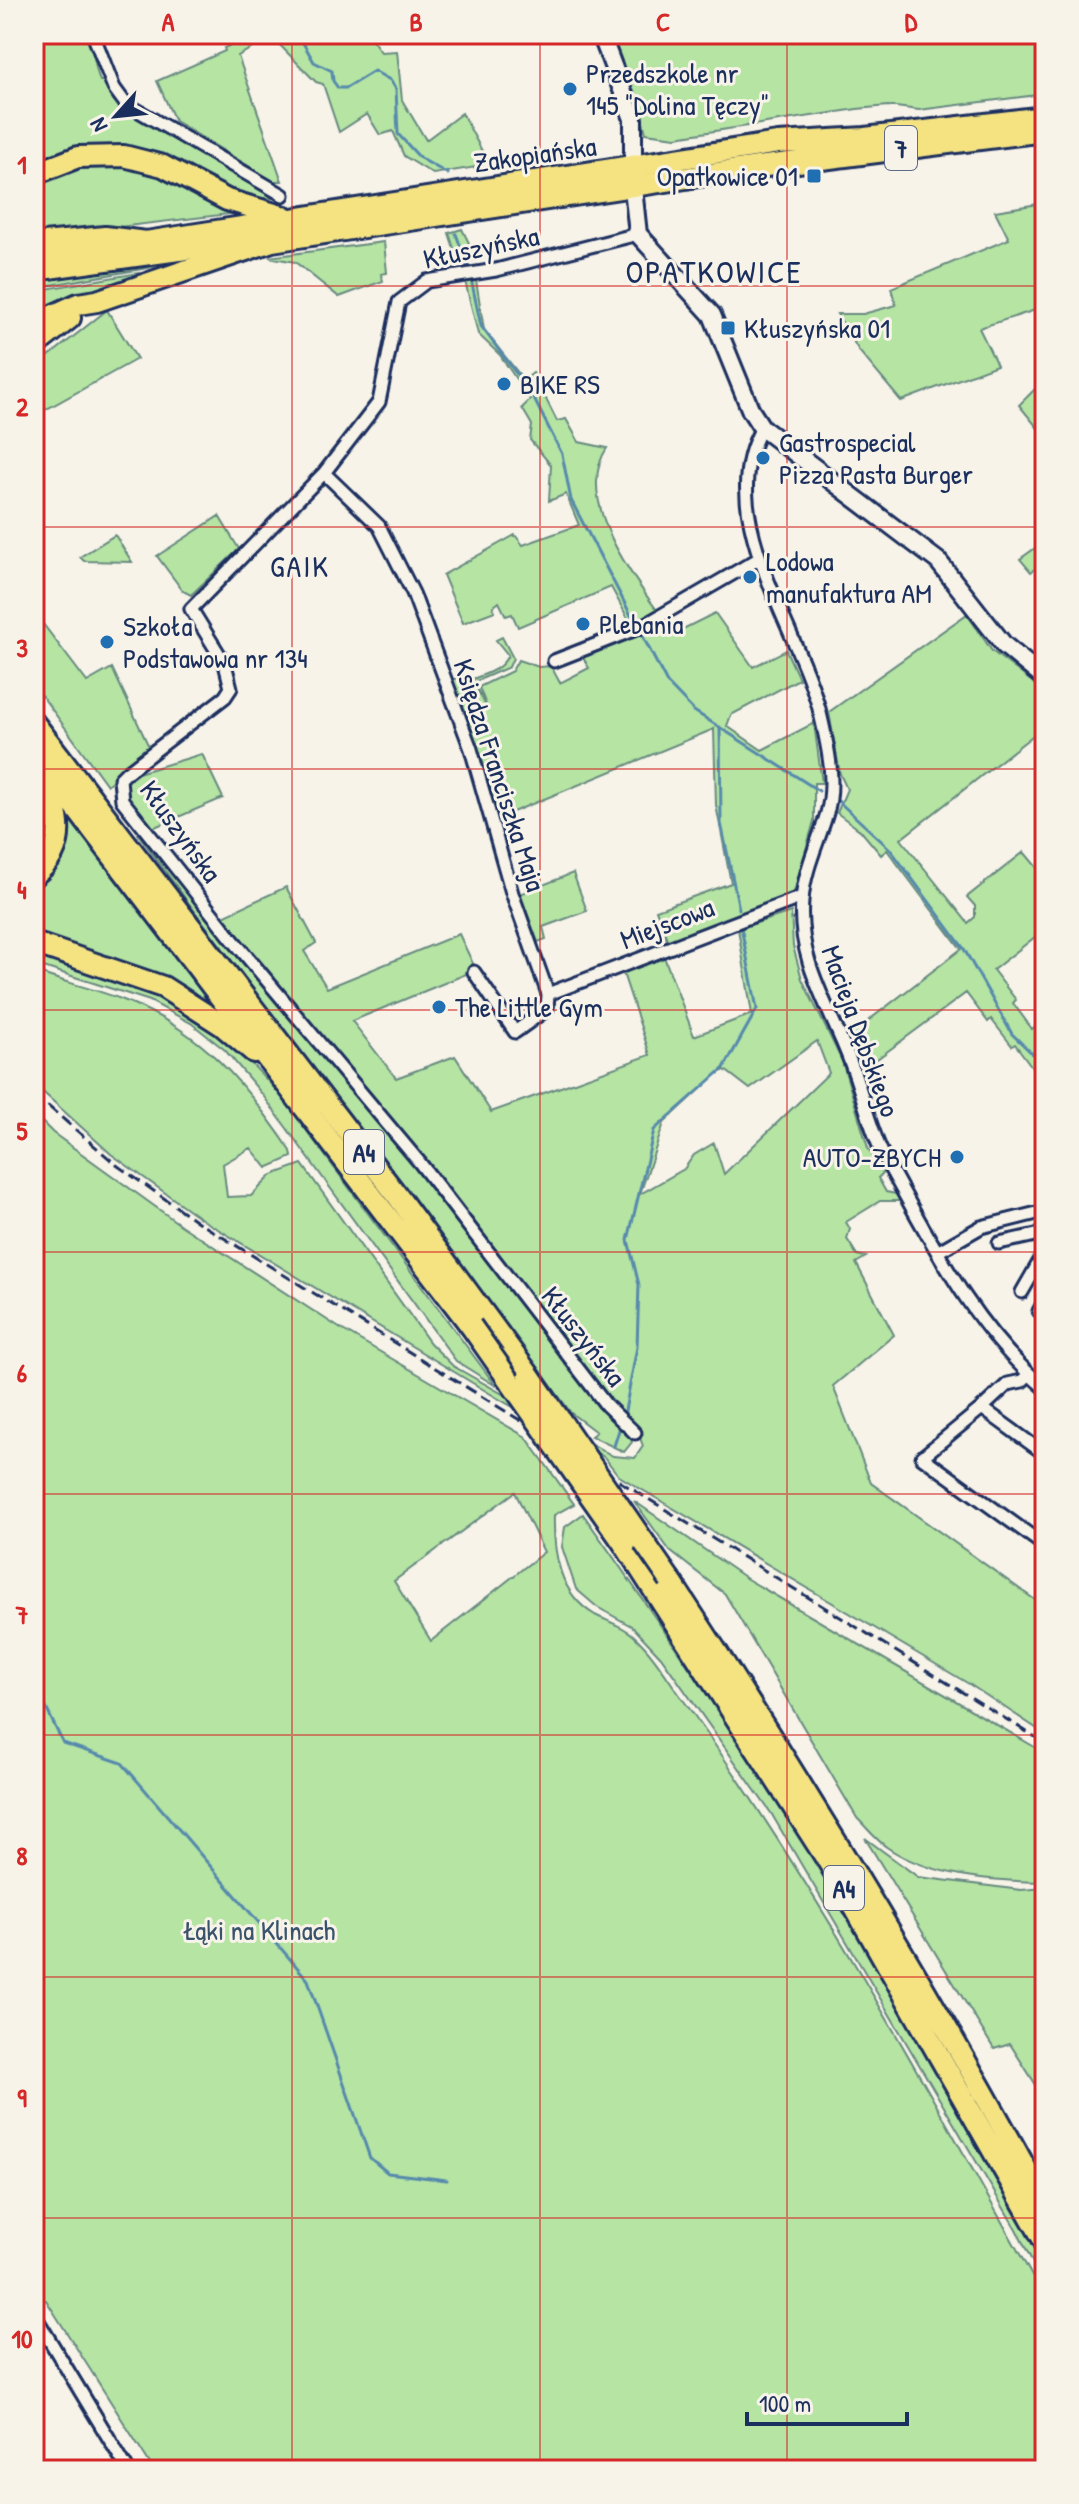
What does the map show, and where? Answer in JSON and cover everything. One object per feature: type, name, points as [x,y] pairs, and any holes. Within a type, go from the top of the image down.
[{"type":"highway","name":"Zakopiańska","points":[[272,241],[633,177],[790,142],[865,138],[1045,117]]},
{"type":"highway","name":"Zakopiańska","points":[[146,242],[293,218],[1045,131]]},
{"type":"highway","points":[[34,174],[78,157],[124,156],[163,166],[227,200],[293,218]]},
{"type":"highway","points":[[34,244],[105,237],[146,242]]},
{"type":"highway","points":[[34,324],[78,304],[97,301],[272,241]]},
{"type":"highway","points":[[34,346],[50,330],[97,301]]},
{"type":"highway","name":"A4","points":[[34,723],[387,1182],[529,1375],[670,1580],[882,1916],[1045,2204]]},
{"type":"highway","name":"A4","points":[[34,753],[471,1326],[625,1545],[830,1864],[1045,2242]]},
{"type":"highway","points":[[34,765],[53,797],[59,827],[55,849],[34,875]]},
{"type":"highway","points":[[34,943],[142,978],[182,998],[222,1025],[294,1091]]},
{"type":"main road","name":"Zakopiańska","points":[[34,272],[212,245],[272,241]]},
{"type":"main road","name":"Zakopiańska","points":[[34,261],[146,242]]},
{"type":"street","points":[[93,34],[114,88],[125,103],[283,195]]},
{"type":"street","points":[[601,34],[632,112],[638,234],[712,315],[751,411],[762,428],[938,561],[1004,645],[1045,679]]},
{"type":"street","name":"Kłuszyńska","points":[[635,1433],[606,1405],[420,1163],[226,931],[122,800],[120,779],[225,697],[231,688],[225,664],[191,609],[324,473],[379,402],[399,302],[427,281],[478,273],[638,234]]},
{"type":"street","name":"Macieja Dębskiego","points":[[762,428],[747,467],[747,495],[760,558],[779,614],[811,685],[828,755],[827,812],[808,865],[802,897],[800,928],[811,973],[845,1046],[878,1145],[975,1311],[1029,1374],[1045,1388]]},
{"type":"street","name":"Księdza Franciszka Maja","points":[[324,473],[379,526],[413,593],[471,749],[512,893],[548,994]]},
{"type":"street","points":[[554,661],[641,627],[760,558]]},
{"type":"street","name":"Miejscowa","points":[[548,994],[802,897]]},
{"type":"street","points":[[474,972],[515,1032],[547,1009],[548,994]]},
{"type":"street","points":[[939,1251],[981,1227],[1045,1211]]},
{"type":"street","points":[[999,1243],[1045,1233]]},
{"type":"street","points":[[1022,1292],[1045,1252]]},
{"type":"street","points":[[1029,1374],[1022,1381],[1008,1384],[922,1457],[1045,1546]]},
{"type":"street","points":[[982,1408],[1045,1454]]},
{"type":"street","points":[[35,2319],[128,2470]]},
{"type":"green space","points":[[34,34],[88,34],[100,81],[106,81],[114,101],[276,198],[236,193],[161,155],[125,147],[69,150],[34,162]]},
{"type":"green space","points":[[229,34],[368,34],[381,52],[397,51],[402,100],[426,140],[462,113],[482,151],[483,166],[433,174],[404,156],[393,131],[380,135],[367,114],[339,132],[323,84],[316,82],[272,37],[238,56],[282,181],[273,181],[175,121],[157,81],[225,51],[224,48],[233,44]]},
{"type":"green space","points":[[608,34],[1037,34],[1045,47],[1045,94],[919,110],[888,106],[857,109],[676,137],[646,133],[635,93]]},
{"type":"green space","points":[[76,164],[138,164],[238,213],[34,237],[34,182]]},
{"type":"green space","points":[[1045,203],[1045,307],[979,328],[997,365],[901,401],[859,351],[837,314],[863,314],[896,305],[891,288],[1009,239],[995,211]]},
{"type":"green space","points":[[462,229],[477,259],[459,264],[449,233]]},
{"type":"green space","points":[[384,242],[387,273],[381,274],[383,281],[339,297],[295,262],[269,257]]},
{"type":"green space","points":[[180,261],[161,271],[159,266],[34,288],[34,281]]},
{"type":"green space","points":[[138,273],[140,278],[34,319],[34,291]]},
{"type":"green space","points":[[476,280],[484,330],[524,380],[533,373],[557,421],[566,419],[579,442],[607,448],[599,468],[597,489],[601,511],[621,557],[659,613],[632,626],[611,587],[518,627],[512,614],[506,616],[499,602],[493,607],[495,611],[463,623],[443,575],[515,535],[523,545],[579,525],[566,494],[549,501],[551,465],[530,440],[532,425],[522,408],[530,400],[500,355],[478,334],[465,281]]},
{"type":"green space","points":[[107,310],[137,359],[34,416],[34,368]]},
{"type":"green space","points":[[1045,379],[1045,437],[1019,405]]},
{"type":"green space","points":[[219,516],[239,549],[191,595],[183,591],[157,556]]},
{"type":"green space","points":[[115,535],[132,562],[84,561],[80,557]]},
{"type":"green space","points":[[1045,541],[1045,562],[1031,572],[1020,559]]},
{"type":"green space","points":[[34,612],[87,682],[112,668],[150,749],[107,785],[34,685]]},
{"type":"green space","points":[[715,613],[753,667],[786,650],[799,679],[731,715],[727,726],[762,750],[814,723],[822,783],[814,783],[814,821],[793,896],[669,944],[656,910],[731,883],[716,805],[714,729],[498,818],[453,680],[459,677],[463,683],[476,687],[488,710],[479,687],[512,671],[518,660],[539,667],[551,666],[560,683],[589,668],[581,654],[663,620],[673,634]]},
{"type":"green space","points":[[967,614],[992,651],[1045,692],[1045,726],[901,839],[968,923],[975,917],[975,906],[967,897],[1024,852],[1045,877],[1045,929],[993,970],[1016,1000],[1013,1003],[1032,1029],[1045,1019],[1045,1070],[1042,1067],[1035,1071],[1015,1044],[1012,1046],[991,1019],[988,1022],[966,993],[865,1068],[851,1034],[961,949],[887,850],[881,855],[861,831],[837,813],[847,789],[840,774],[829,712]]},
{"type":"green space","points":[[502,637],[513,658],[509,667],[474,682],[471,680],[492,671],[505,660],[508,655],[496,640]]},
{"type":"green space","points":[[202,754],[223,798],[150,829],[122,789],[128,776]]},
{"type":"green space","points":[[34,775],[42,785],[52,840],[34,866]]},
{"type":"green space","points":[[68,817],[214,1006],[34,936],[34,883],[67,834]]},
{"type":"green space","points":[[144,831],[626,1428],[632,1442],[624,1452],[591,1436],[596,1432],[571,1413],[138,834]]},
{"type":"green space","points":[[573,873],[587,911],[543,927],[546,939],[538,942],[520,894]]},
{"type":"green space","points":[[286,887],[316,943],[304,951],[327,988],[459,934],[476,970],[352,1021],[396,1078],[455,1056],[491,1112],[650,1055],[622,970],[663,954],[694,1036],[752,1014],[738,929],[791,912],[793,946],[802,979],[842,1061],[868,1148],[883,1173],[878,1178],[886,1192],[896,1194],[900,1201],[880,1201],[846,1222],[850,1229],[847,1239],[857,1255],[866,1257],[856,1263],[894,1335],[833,1386],[871,1483],[1045,1607],[1045,1734],[969,1684],[619,1476],[604,1457],[504,1402],[203,1220],[111,1154],[34,1084],[34,971],[121,999],[175,1026],[198,1042],[238,1081],[291,1151],[292,1157],[267,1168],[251,1148],[223,1164],[227,1197],[251,1196],[272,1175],[302,1164],[430,1343],[453,1366],[613,1456],[635,1458],[643,1446],[637,1430],[613,1408],[221,917]],"holes":[[[817,1041],[829,1073],[724,1174],[714,1143],[694,1155],[684,1169],[640,1194],[664,1123],[718,1073],[725,1070],[750,1089]]]},
{"type":"green space","points":[[34,952],[118,977],[165,995],[211,1026],[239,1051],[278,1092],[496,1386],[456,1361],[262,1094],[225,1050],[191,1023],[150,1001],[34,964]]},
{"type":"green space","name":"Łąki na Klinach","points":[[34,1114],[53,1133],[182,1226],[341,1329],[526,1437],[574,1504],[554,1515],[557,1558],[573,1596],[595,1615],[620,1626],[644,1646],[725,1760],[867,1985],[1042,2294],[1045,2300],[1045,2470],[154,2470],[46,2300],[41,2301],[34,2290]],"holes":[[[515,1492],[544,1552],[431,1641],[394,1581]]]},
{"type":"green space","points":[[634,1501],[747,1579],[1045,1753],[1045,1882],[964,1876],[943,1871],[905,1858],[880,1842],[857,1818],[725,1594],[670,1551]]},
{"type":"green space","points":[[583,1514],[724,1720],[837,1898],[928,2054],[1045,2266],[1045,2287],[1016,2229],[771,1813],[661,1657],[633,1627],[597,1607],[576,1589],[562,1547],[565,1527]]},
{"type":"green space","points":[[865,1838],[918,1877],[1021,1890],[1045,1888],[1045,2099],[1010,2044],[994,2049]]},
{"type":"waterway","points":[[298,34],[314,62],[332,71],[338,88],[346,88],[374,71],[390,80],[396,89],[398,134],[420,158],[448,174]]},
{"type":"waterway","points":[[456,234],[470,272]]},
{"type":"waterway","points":[[471,279],[481,326],[531,393],[562,454],[571,500],[636,625]]},
{"type":"waterway","points":[[641,633],[667,683],[694,711],[819,791]]},
{"type":"waterway","points":[[720,727],[721,823],[739,909]]},
{"type":"waterway","points":[[838,801],[890,849],[964,949],[1012,1034],[1045,1066]]},
{"type":"waterway","points":[[624,1416],[637,1347],[639,1285],[628,1240],[654,1130],[724,1068],[757,1009],[741,927]]},
{"type":"waterway","points":[[614,1446],[620,1427]]},
{"type":"waterway","points":[[34,1683],[63,1743],[122,1763],[308,1980],[370,2158],[388,2173],[447,2180]]},
{"type":"railway","points":[[34,1094],[118,1166],[198,1222],[1045,1743]]},
{"type":"place","name":"Przedszkole nr 145 \"Dolina Tęczy\"","points":[[570,89]]},
{"type":"place","name":"Opatkowice 01","points":[[814,176]]},
{"type":"place","name":"Kłuszyńska 01","points":[[728,328]]},
{"type":"place","name":"BIKE RS","points":[[504,384]]},
{"type":"place","name":"Gastrospecial Pizza Pasta Burger","points":[[763,458]]},
{"type":"place","name":"Lodowa manufaktura AM","points":[[750,577]]},
{"type":"place","name":"Plebania","points":[[583,624]]},
{"type":"place","name":"Szkoła Podstawowa nr 134","points":[[107,642]]},
{"type":"place","name":"The Little Gym","points":[[439,1007]]},
{"type":"place","name":"AUTO-ZBYCH","points":[[957,1157]]},
{"type":"district","name":"OPATKOWICE","points":[[714,271]]},
{"type":"district","name":"GAIK","points":[[300,566]]}]
